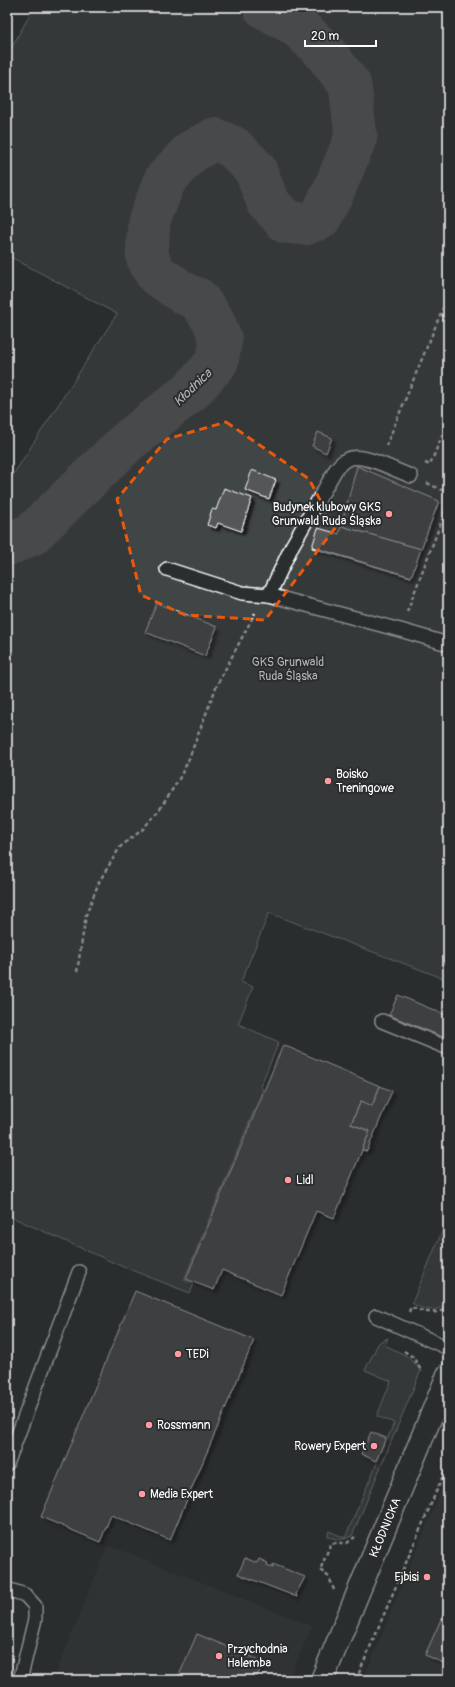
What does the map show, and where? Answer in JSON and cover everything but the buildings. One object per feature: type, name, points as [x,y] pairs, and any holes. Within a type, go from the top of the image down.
[{"type":"street","name":"KŁODNICKA","points":[[322,1680],[448,1375]]},
{"type":"lane","points":[[269,596],[292,546],[336,468],[341,463],[352,457],[363,458],[411,476]]},
{"type":"lane","points":[[167,569],[242,593],[269,596],[448,644]]},
{"type":"lane","points":[[382,1021],[448,1048]]},
{"type":"lane","points":[[7,1464],[79,1272]]},
{"type":"lane","points":[[376,1316],[448,1348]]},
{"type":"lane","points":[[7,1589],[24,1595],[35,1606],[35,1619],[20,1680]]},
{"type":"path","points":[[386,446],[448,296]]},
{"type":"path","points":[[441,314],[448,317]]},
{"type":"path","points":[[448,421],[430,465],[417,460],[411,476],[448,493]]},
{"type":"path","points":[[400,630],[448,504]]},
{"type":"path","points":[[77,972],[86,915],[99,882],[120,847],[142,830],[160,809],[179,779],[188,761],[221,678],[254,615],[269,596]]},
{"type":"path","points":[[422,1374],[423,1371],[413,1357],[395,1345],[411,1307],[424,1312],[434,1312],[444,1310],[448,1307]]},
{"type":"path","points":[[356,1680],[448,1464]]},
{"type":"path","points":[[335,1591],[329,1577],[320,1570],[331,1543],[347,1542],[354,1539],[357,1532]]},
{"type":"highlighted area","points":[[226,422],[309,479],[335,528],[265,620],[185,615],[141,595],[117,499],[167,439]]},
{"type":"shaded area","name":"Ejbisi","points":[[448,1474],[448,1680],[363,1680]]},
{"type":"shaded area","points":[[108,1545],[312,1626],[289,1680],[53,1680]]},
{"type":"green space","name":"GKS Grunwald Ruda Śląska","points":[[34,7],[448,7],[448,980],[269,913],[241,982],[253,987],[238,1024],[279,1042],[260,1087],[263,1089],[184,1280],[194,1284],[190,1293],[121,1266],[7,1215],[7,484],[117,314],[7,255],[7,56]]},
{"type":"green space","points":[[448,1217],[448,1302],[440,1308],[430,1310],[412,1303]]},
{"type":"green space","points":[[388,1338],[385,1345],[407,1356],[421,1370],[352,1536],[345,1539],[340,1539],[327,1536],[329,1531],[345,1538],[394,1423],[377,1416],[391,1381],[365,1370],[378,1344]]},
{"type":"waterway","name":"Kłodnica","points":[[7,545],[32,534],[127,442],[192,390],[217,362],[221,340],[213,320],[198,299],[185,294],[156,274],[147,257],[149,221],[165,180],[191,152],[214,139],[233,147],[255,169],[268,202],[286,222],[305,224],[320,218],[334,190],[356,137],[350,85],[323,50],[296,25],[264,7]]},
{"type":"place","name":"Budynek klubowy GKS Grunwald Ruda Śląska","points":[[389,514]]},
{"type":"place","name":"Boisko Treningowe","points":[[328,781]]},
{"type":"place","name":"Lidl","points":[[288,1180]]},
{"type":"place","name":"TEDi","points":[[178,1354]]},
{"type":"place","name":"Rossmann","points":[[149,1425]]},
{"type":"place","name":"Rowery Expert","points":[[374,1446]]},
{"type":"place","name":"Media Expert","points":[[142,1494]]},
{"type":"place","name":"Ejbisi","points":[[427,1577]]},
{"type":"place","name":"Przychodnia Halemba","points":[[219,1656]]}]
